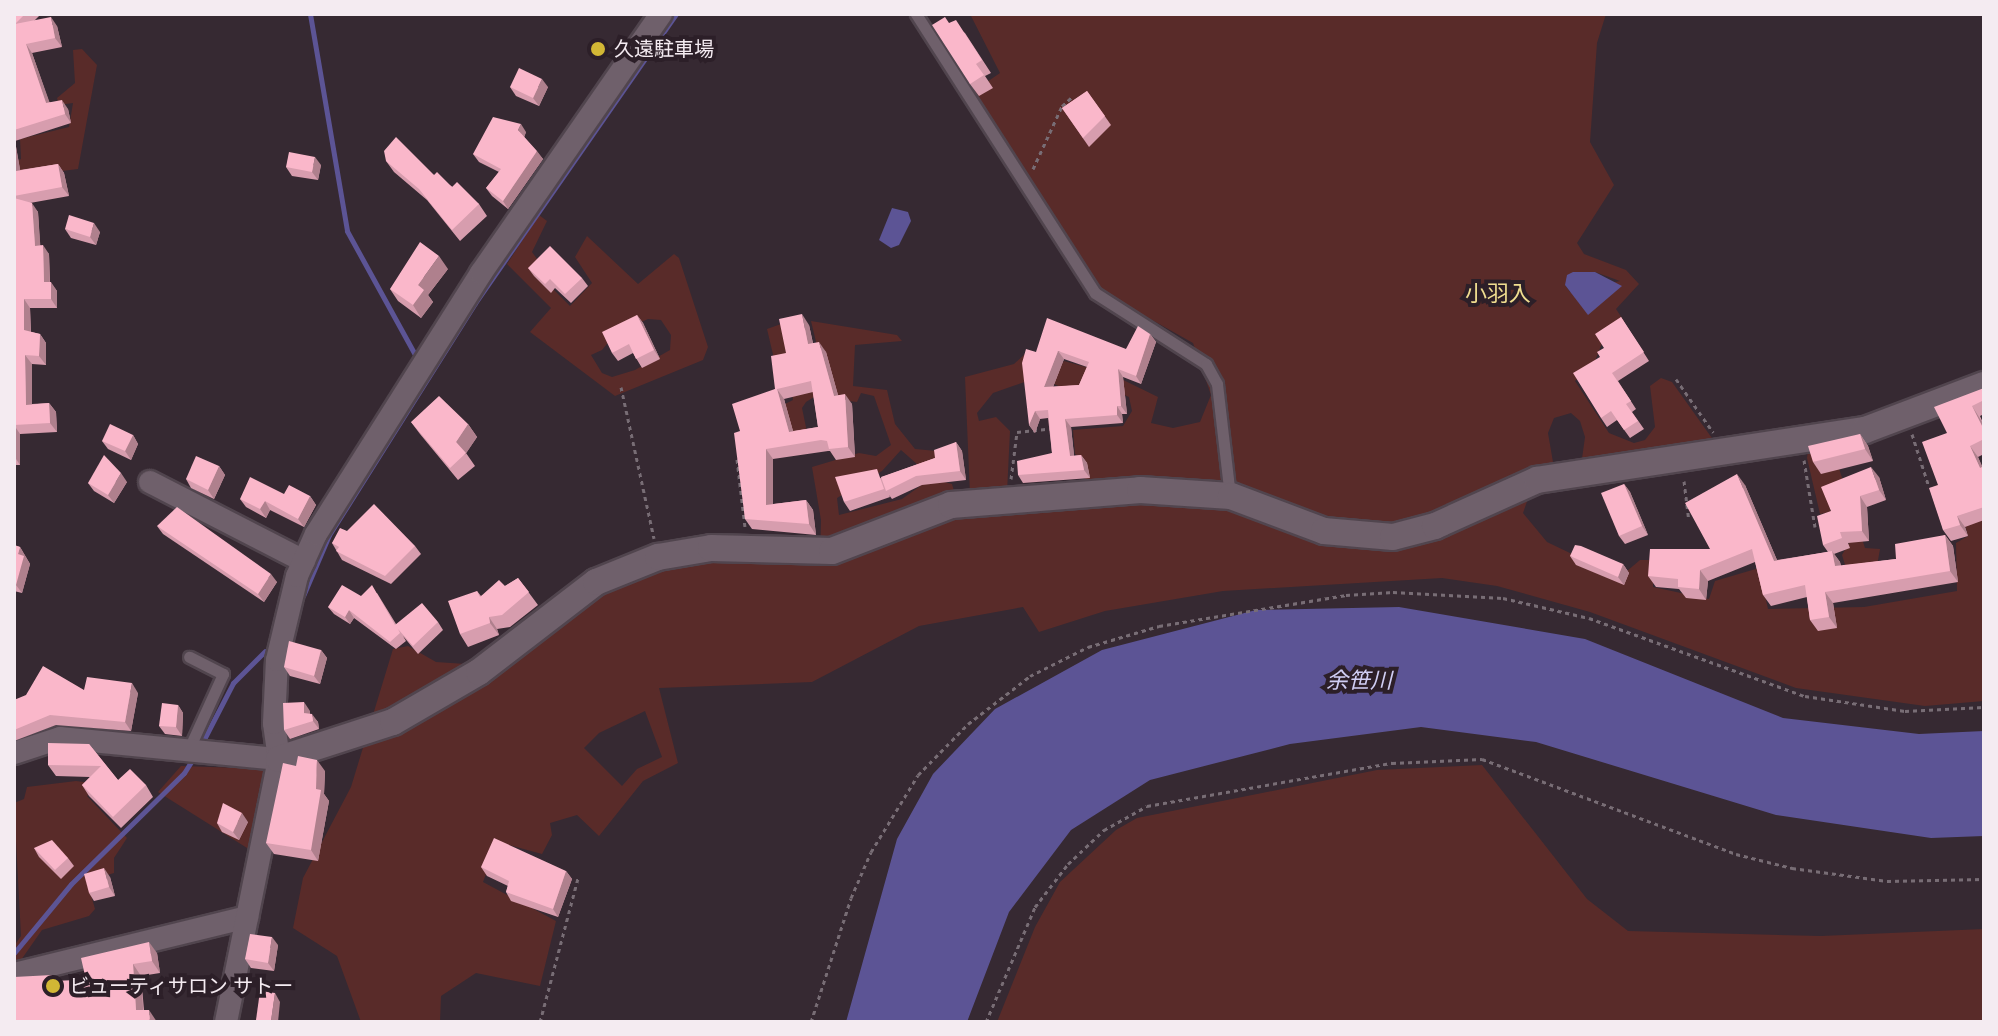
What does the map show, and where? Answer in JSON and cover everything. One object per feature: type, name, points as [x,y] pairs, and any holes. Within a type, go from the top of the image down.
[{"type":"street","points":[[226,1022],[279,759],[274,723],[277,660],[304,561],[481,273],[661,14]]},
{"type":"street","points":[[14,753],[60,738],[187,754],[279,759],[393,722],[479,672],[596,582],[658,557],[711,548],[832,551],[951,505],[1013,503],[1140,490],[1231,496],[1324,531],[1393,537],[1435,526],[1537,480],[1800,442],[1907,417],[1984,385]]},
{"type":"street","points":[[150,482],[304,561]]},
{"type":"street","points":[[14,974],[247,917]]},
{"type":"lane","points":[[916,14],[1095,293],[1206,364],[1217,384],[1231,496]]},
{"type":"lane","points":[[187,754],[223,674],[189,657]]},
{"type":"path","points":[[1025,187],[1062,106],[1073,96]]},
{"type":"path","points":[[1676,379],[1728,452]]},
{"type":"path","points":[[621,387],[658,557]]},
{"type":"path","points":[[1907,417],[1929,487]]},
{"type":"path","points":[[1013,503],[1017,432],[1054,428]]},
{"type":"path","points":[[1800,442],[1815,527]]},
{"type":"path","points":[[736,445],[748,551]]},
{"type":"path","points":[[1682,459],[1689,520]]},
{"type":"path","points":[[811,1022],[834,945],[871,852],[918,775],[980,713],[1030,676],[1088,647],[1159,626],[1346,595],[1503,598],[1589,618],[1805,696],[1905,711],[1984,707]]},
{"type":"path","points":[[986,1022],[1035,907],[1048,885],[1104,830],[1147,806],[1368,766],[1482,759],[1766,863],[1887,881],[1984,879]]},
{"type":"path","points":[[540,1022],[578,878]]},
{"type":"shaded area","points":[[970,14],[1606,14],[1597,43],[1590,142],[1614,185],[1577,243],[1584,254],[1626,270],[1639,284],[1616,309],[1624,321],[1606,333],[1595,361],[1575,381],[1609,433],[1634,443],[1645,440],[1655,427],[1650,386],[1661,378],[1672,382],[1714,441],[1581,466],[1585,437],[1580,421],[1571,413],[1554,418],[1548,433],[1554,468],[1537,473],[1523,513],[1547,542],[1620,577],[1640,560],[1654,560],[1653,587],[1709,599],[1715,581],[1759,568],[1768,609],[1864,607],[1957,591],[1956,543],[1968,536],[1962,514],[1935,486],[1956,477],[1984,508],[1984,701],[1925,706],[1796,688],[1590,612],[1497,586],[1442,578],[1223,591],[1105,611],[1039,632],[1023,607],[919,626],[812,682],[659,688],[678,763],[643,781],[599,836],[577,815],[550,823],[552,835],[542,854],[498,842],[483,882],[556,921],[540,986],[476,973],[441,996],[440,1022],[361,1022],[337,956],[293,928],[303,878],[351,787],[393,649],[408,646],[436,662],[481,665],[593,591],[676,560],[820,560],[821,520],[812,467],[859,453],[876,456],[891,445],[874,396],[861,393],[857,402],[814,397],[806,402],[802,408],[807,432],[795,439],[783,405],[793,400],[785,362],[775,363],[767,329],[781,324],[818,350],[811,321],[897,335],[902,341],[855,345],[853,386],[887,390],[895,424],[915,449],[937,451],[941,481],[952,484],[954,491],[950,498],[1071,503],[1088,474],[1085,460],[1075,454],[1073,430],[1123,426],[1132,411],[1129,397],[1108,388],[1071,392],[1039,377],[993,393],[977,413],[979,421],[996,417],[1010,431],[1007,493],[970,495],[965,377],[1014,364],[1029,350],[1055,374],[1064,361],[1111,374],[1158,397],[1151,423],[1173,428],[1200,422],[1211,395],[1193,343],[1111,297],[1087,275],[971,93],[1000,73]],"holes":[[[1573,272],[1595,272],[1620,281],[1570,292],[1565,285]],[[901,450],[926,472],[923,484],[902,499],[839,515],[837,498],[882,471]],[[645,711],[662,757],[637,769],[622,786],[584,748],[599,733]]]},
{"type":"shaded area","points":[[82,49],[97,65],[78,169],[14,177],[14,162],[21,159],[20,139],[69,127],[73,103],[59,105],[57,98],[75,83],[73,50]]},
{"type":"shaded area","points":[[539,215],[547,221],[532,252],[540,263],[534,270],[570,306],[592,283],[575,257],[587,236],[638,284],[674,254],[679,258],[708,347],[703,360],[615,396],[530,332],[551,308],[507,264]],"holes":[[[648,319],[661,320],[671,335],[670,350],[635,370],[612,377],[602,373],[591,355],[602,350],[615,334]]]},
{"type":"shaded area","points":[[1832,447],[1865,548],[1880,549],[1877,566],[1846,568],[1842,555],[1854,534],[1826,495],[1831,512],[1820,514],[1808,451]]},
{"type":"shaded area","points":[[1482,765],[1587,899],[1628,931],[1821,936],[1984,929],[1984,1022],[997,1022],[1035,927],[1060,882],[1116,830],[1137,818],[1377,770]]},
{"type":"shaded area","points":[[181,766],[272,769],[255,853],[158,792]]},
{"type":"shaded area","points":[[76,781],[99,784],[87,796],[127,838],[114,858],[114,873],[87,881],[95,909],[89,916],[42,930],[14,970],[14,946],[21,936],[14,803],[24,799],[27,787]]},
{"type":"water","points":[[892,208],[908,212],[911,221],[899,245],[891,248],[879,240]]},
{"type":"water","points":[[1595,272],[1622,286],[1588,315],[1565,285],[1567,275]]},
{"type":"water","name":"余笹川","points":[[1399,607],[1585,639],[1783,718],[1919,734],[1984,731],[1984,836],[1931,838],[1776,815],[1536,742],[1421,727],[1290,744],[1150,780],[1071,830],[1009,912],[967,1022],[846,1022],[897,839],[933,774],[995,709],[1102,650],[1256,610]]},
{"type":"building","points":[[14,14],[25,14],[15,24],[51,17],[55,38],[26,44],[46,103],[62,100],[65,114],[14,130]]},
{"type":"building","points":[[945,17],[949,23],[956,20],[982,60],[976,64],[984,75],[970,84],[932,25]]},
{"type":"building","points":[[519,68],[542,79],[533,98],[510,87]]},
{"type":"building","points":[[1087,91],[1105,116],[1083,138],[1062,108]]},
{"type":"building","points":[[493,117],[521,124],[518,130],[537,151],[503,201],[486,188],[501,169],[473,154]]},
{"type":"building","points":[[396,137],[434,175],[437,172],[452,187],[457,182],[479,204],[452,230],[419,189],[386,161],[384,151]]},
{"type":"building","points":[[289,152],[315,157],[312,172],[286,167]]},
{"type":"building","points":[[14,161],[16,171],[58,164],[62,187],[14,196]]},
{"type":"building","points":[[14,198],[32,203],[35,246],[43,245],[44,282],[51,282],[51,299],[24,299],[24,330],[40,334],[39,356],[25,355],[26,405],[49,403],[50,423],[14,425]]},
{"type":"building","points":[[69,215],[94,223],[90,237],[65,229]]},
{"type":"building","points":[[420,242],[439,256],[418,285],[424,290],[413,305],[390,289]]},
{"type":"building","points":[[550,246],[582,278],[565,294],[550,279],[545,284],[528,268]]},
{"type":"building","points":[[802,314],[808,344],[819,342],[834,396],[845,394],[848,447],[829,449],[827,441],[821,440],[766,449],[766,505],[806,500],[809,524],[745,519],[734,433],[740,431],[732,404],[775,389],[771,356],[786,353],[779,319]],"holes":[[[811,381],[818,427],[789,432],[777,389]]]},
{"type":"building","points":[[637,315],[654,350],[636,359],[629,344],[612,353],[602,332]]},
{"type":"building","points":[[1621,317],[1644,352],[1612,373],[1631,401],[1626,404],[1638,421],[1624,430],[1611,411],[1601,418],[1573,373],[1600,357],[1597,352],[1604,348],[1595,334]]},
{"type":"building","points":[[1047,318],[1126,349],[1138,326],[1150,334],[1136,376],[1118,369],[1121,406],[1117,406],[1117,415],[1065,419],[1070,456],[1081,455],[1084,470],[1018,475],[1017,461],[1052,453],[1048,410],[1035,411],[1029,425],[1022,363],[1026,349],[1036,352]],"holes":[[[1058,351],[1089,362],[1079,385],[1044,387]]]},
{"type":"building","points":[[1984,388],[1984,400],[1972,406],[1984,430],[1984,439],[1970,446],[1980,468],[1984,466],[1984,507],[1957,516],[1960,525],[1943,530],[1929,488],[1938,485],[1922,442],[1947,433],[1934,407]]},
{"type":"building","points":[[439,396],[468,424],[456,442],[466,453],[450,468],[411,422]]},
{"type":"building","points":[[110,424],[133,435],[125,451],[102,441]]},
{"type":"building","points":[[1860,434],[1865,449],[1813,462],[1808,446]]},
{"type":"building","points":[[956,442],[960,471],[916,476],[886,491],[881,477],[935,458],[934,450]]},
{"type":"building","points":[[104,455],[121,473],[108,495],[88,483]]},
{"type":"building","points":[[196,456],[219,466],[208,490],[186,479]]},
{"type":"building","points":[[1871,467],[1879,490],[1860,496],[1862,531],[1840,532],[1842,538],[1823,545],[1817,516],[1831,511],[1821,487]]},
{"type":"building","points":[[877,469],[884,489],[844,502],[835,477]]},
{"type":"building","points":[[1737,474],[1774,561],[1832,551],[1835,566],[1896,559],[1895,544],[1945,535],[1950,571],[1825,592],[1829,617],[1810,620],[1805,585],[1763,595],[1752,549],[1700,570],[1699,589],[1678,587],[1678,579],[1648,576],[1650,549],[1710,549],[1685,503]]},
{"type":"building","points":[[250,477],[284,494],[289,485],[310,496],[298,519],[265,501],[260,509],[240,499]]},
{"type":"building","points":[[1624,484],[1642,526],[1619,536],[1601,493]]},
{"type":"building","points":[[374,504],[415,546],[385,576],[336,551],[339,547],[332,543],[340,528],[347,531]]},
{"type":"building","points":[[177,507],[271,574],[258,594],[157,526]]},
{"type":"building","points":[[14,545],[20,547],[18,554],[24,556],[16,585],[14,584]]},
{"type":"building","points":[[1575,545],[1623,564],[1618,577],[1570,556]]},
{"type":"building","points":[[518,578],[529,592],[502,615],[489,617],[490,623],[460,634],[448,601],[477,591],[480,597],[499,580],[505,586]]},
{"type":"building","points":[[342,585],[361,596],[372,585],[395,625],[422,603],[438,622],[413,646],[398,629],[400,633],[390,642],[349,610],[345,617],[328,607]]},
{"type":"building","points":[[289,641],[321,650],[314,676],[284,667]]},
{"type":"building","points":[[43,666],[84,690],[87,677],[132,683],[125,722],[50,715],[14,730],[14,700],[26,695]]},
{"type":"building","points":[[304,702],[304,713],[312,714],[313,721],[284,730],[283,703]]},
{"type":"building","points":[[162,703],[178,705],[176,727],[159,726]]},
{"type":"building","points":[[48,743],[89,744],[118,780],[130,769],[146,785],[113,817],[82,785],[101,766],[48,765]]},
{"type":"building","points":[[298,756],[317,760],[316,789],[321,790],[311,850],[266,843],[283,763],[296,766]]},
{"type":"building","points":[[223,803],[242,813],[233,832],[217,823]]},
{"type":"building","points":[[494,838],[566,871],[553,909],[506,892],[509,881],[481,867]]},
{"type":"building","points":[[52,840],[68,858],[55,870],[34,848]]},
{"type":"building","points":[[104,868],[109,887],[89,893],[84,874]]},
{"type":"building","points":[[250,934],[272,937],[268,963],[245,959]]},
{"type":"building","points":[[149,942],[152,961],[133,964],[136,1010],[149,1010],[150,1022],[14,1022],[14,977],[52,975],[53,981],[86,980],[81,958]]},
{"type":"building","points":[[260,991],[275,993],[271,1021],[256,1020]]},
{"type":"waterway","points":[[310,14],[347,231],[418,360]]},
{"type":"waterway","points":[[303,596],[329,535],[475,303],[676,14]]},
{"type":"waterway","points":[[201,745],[233,683],[265,651]]},
{"type":"waterway","points":[[14,953],[71,884],[184,773],[194,757]]},
{"type":"place","name":"久遠駐車場","points":[[598,49]]},
{"type":"place","name":"ビューティサロン サトー","points":[[53,986]]},
{"type":"district","name":"小羽入","points":[[1498,294]]}]
